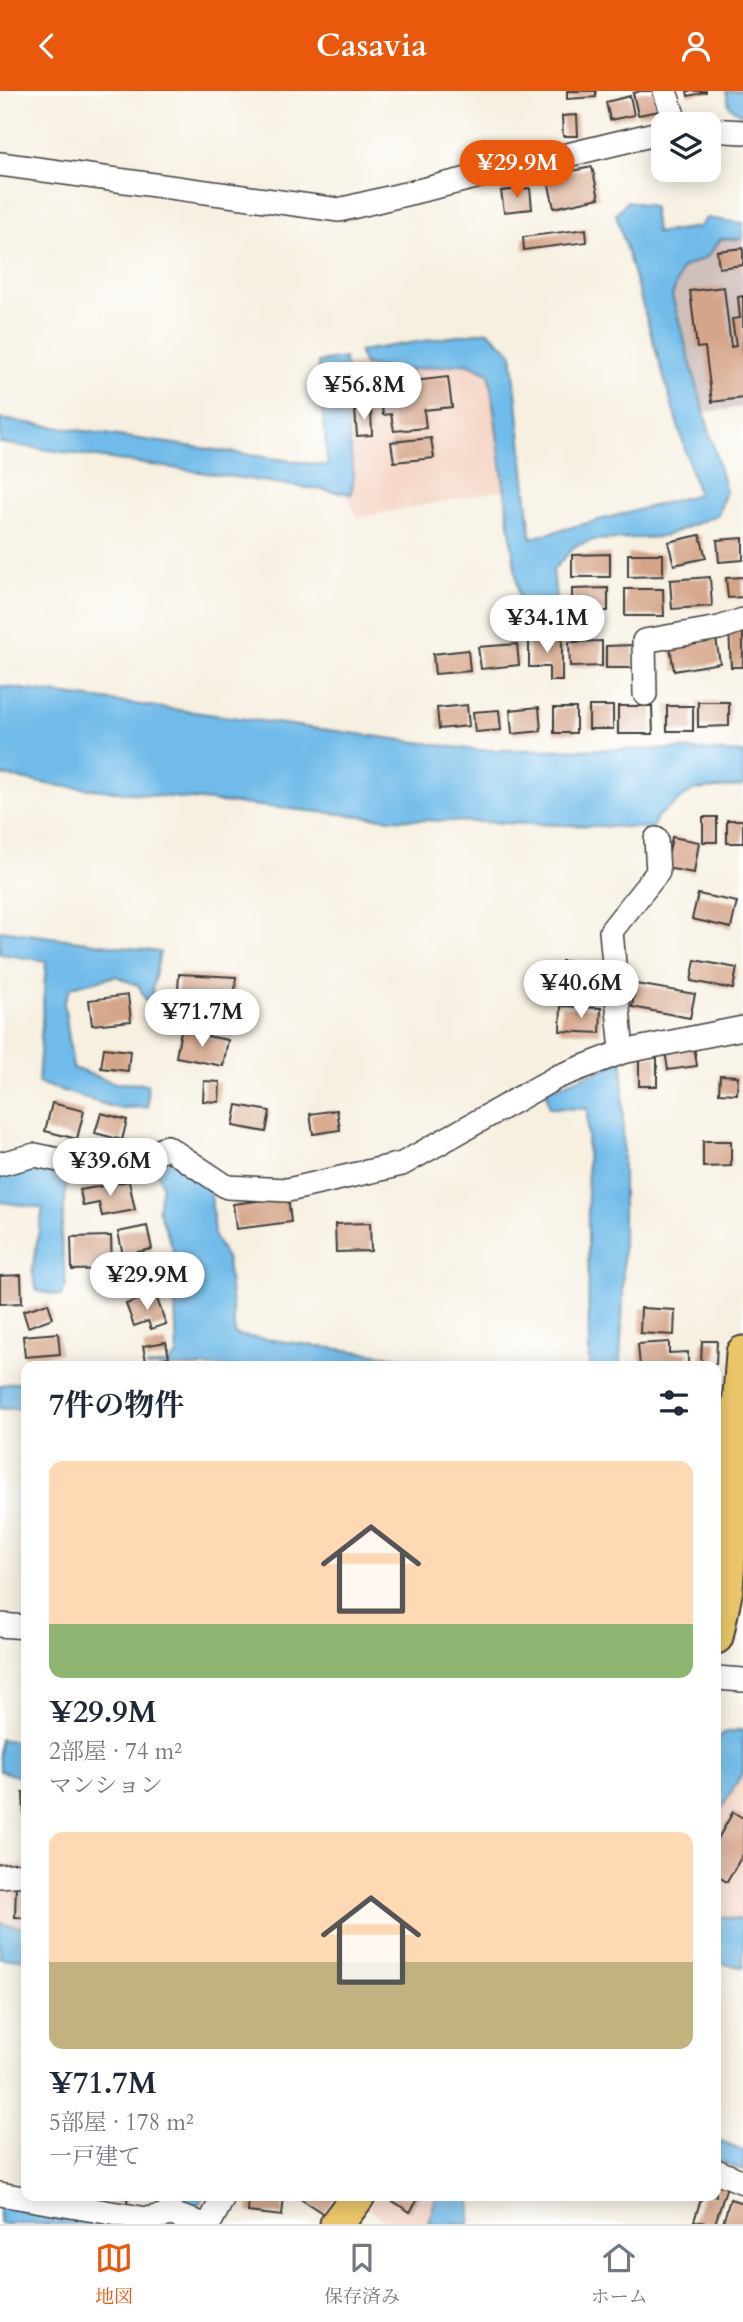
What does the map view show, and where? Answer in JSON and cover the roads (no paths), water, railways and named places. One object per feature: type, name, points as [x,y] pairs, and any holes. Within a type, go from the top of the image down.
[{"type":"highway","points":[[721,1613],[726,1589],[743,1353]]},
{"type":"highway","points":[[337,2224],[354,2201]]},
{"type":"street","points":[[665,91],[672,112]]},
{"type":"street","points":[[721,131],[743,132]]},
{"type":"street","points":[[0,164],[339,210],[651,135]]},
{"type":"street","points":[[645,694],[644,641],[719,628],[743,620]]},
{"type":"street","points":[[622,1052],[611,931],[658,872],[656,839]]},
{"type":"street","points":[[0,1164],[35,1155],[73,1163],[139,1161],[167,1147],[227,1188],[288,1189],[402,1164],[557,1077],[622,1052],[743,1028]]},
{"type":"street","points":[[0,1625],[21,1627]]},
{"type":"street","points":[[721,1678],[743,1680]]},
{"type":"street","points":[[0,1876],[21,1874]]},
{"type":"street","points":[[721,2173],[743,2182]]},
{"type":"street","points":[[0,2194],[21,2198]]},
{"type":"street","points":[[41,2201],[147,2219],[194,2221],[218,2201]]},
{"type":"water","points":[[726,91],[743,91],[743,116],[729,106]]},
{"type":"water","points":[[627,201],[653,206],[656,233],[699,227],[706,218],[743,223],[743,239],[721,239],[707,257],[682,268],[672,296],[726,491],[718,515],[662,537],[593,540],[575,546],[553,570],[559,626],[523,628],[489,373],[467,363],[400,371],[364,365],[359,351],[488,331],[512,353],[531,538],[698,494],[616,214]]},
{"type":"water","points":[[344,358],[348,375],[343,388],[354,477],[351,494],[0,443],[0,419],[328,466],[318,362]]},
{"type":"water","points":[[0,686],[477,750],[678,749],[743,753],[743,786],[693,790],[657,817],[652,828],[390,819],[52,785],[0,775]]},
{"type":"water","points":[[0,930],[160,952],[152,991],[161,1021],[156,1022],[139,986],[116,976],[71,987],[64,1003],[73,1068],[115,1083],[147,1084],[148,1107],[116,1108],[38,1083],[46,961],[0,954]]},
{"type":"water","points":[[623,1061],[623,1296],[620,1361],[589,1361],[587,1109],[549,1108],[546,1091]]},
{"type":"water","points":[[169,1157],[185,1164],[211,1191],[214,1236],[227,1260],[235,1335],[428,1361],[171,1361],[177,1355],[173,1249],[158,1209],[162,1186],[154,1161]]},
{"type":"water","points":[[34,1162],[68,1171],[61,1237],[66,1285],[61,1296],[37,1291],[32,1270],[43,1208],[0,1202],[0,1173]]},
{"type":"water","points":[[21,1382],[21,1408],[0,1409],[0,1385]]},
{"type":"water","points":[[743,1729],[743,1773],[721,1810],[721,1736]]},
{"type":"water","points":[[0,1739],[21,1742],[21,1776],[0,1771]]},
{"type":"water","points":[[721,1917],[743,1920],[743,1967],[721,1964]]},
{"type":"water","points":[[0,1923],[21,1927],[21,1959],[0,1958]]},
{"type":"water","points":[[721,2142],[743,2151],[743,2170],[721,2162]]},
{"type":"water","points":[[200,2201],[189,2224],[179,2203]]},
{"type":"water","points":[[435,2201],[471,2201],[469,2224],[429,2224]]},
{"type":"water","points":[[0,2205],[106,2224],[0,2224]]}]
